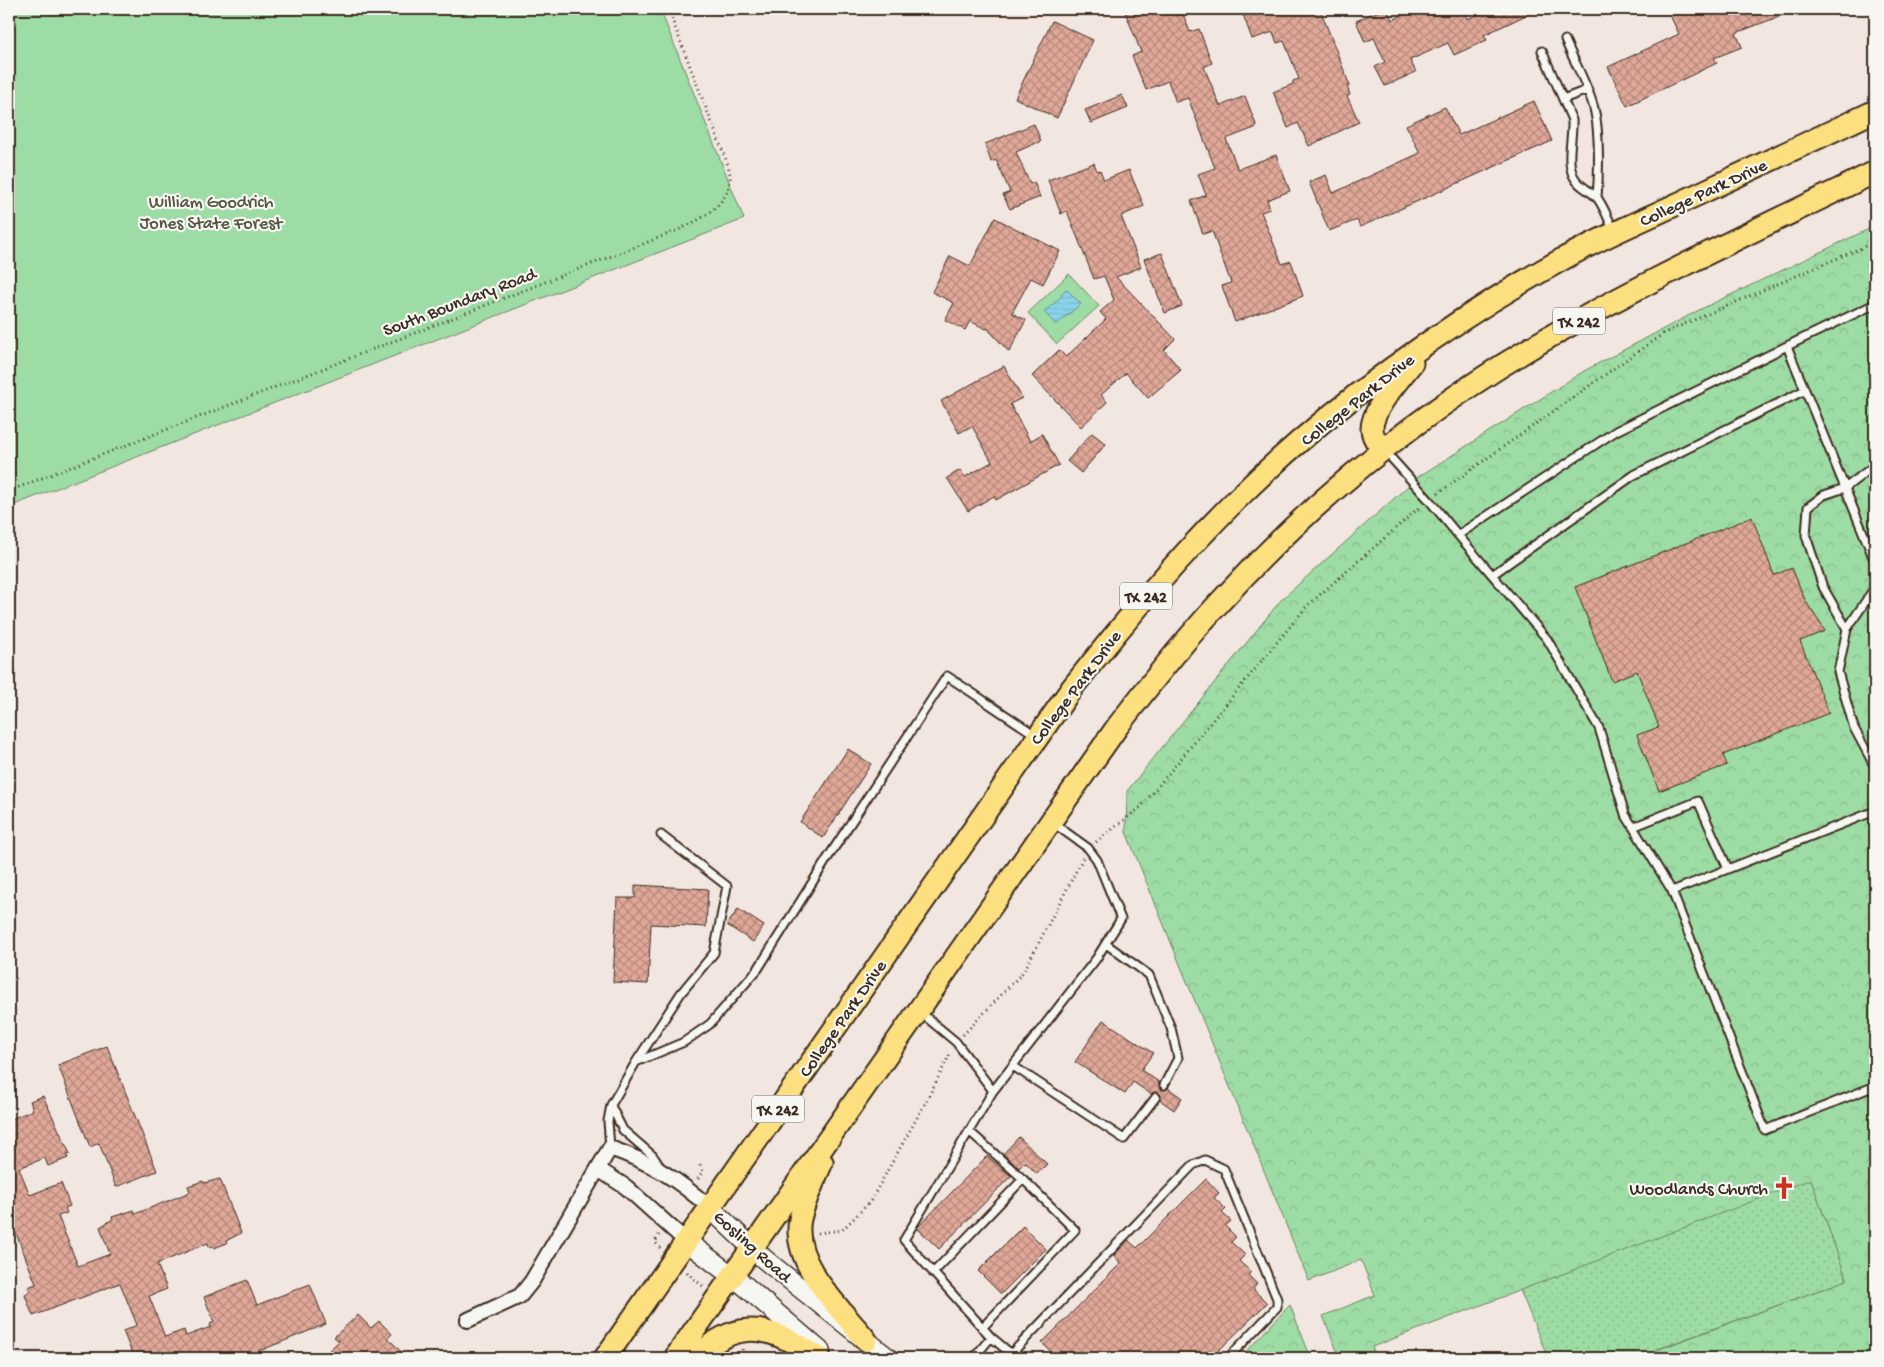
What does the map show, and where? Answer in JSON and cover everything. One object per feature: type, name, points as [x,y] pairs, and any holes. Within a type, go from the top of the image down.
[{"type":"main road","name":"College Park Drive","points":[[605,1358],[1072,688],[1142,601],[1235,501],[1333,414],[1394,367],[1519,285],[1562,260],[1615,233],[1875,111]]},
{"type":"main road","name":"TX 242","points":[[675,1358],[1117,727],[1151,682],[1221,601],[1275,545],[1383,450],[1450,401],[1533,347],[1626,294],[1875,172]]},
{"type":"main road","points":[[1383,450],[1374,439],[1372,429],[1375,417],[1383,401],[1394,386],[1429,344]]},
{"type":"main road","points":[[834,1130],[800,1218],[798,1236],[804,1257],[816,1280],[866,1340]]},
{"type":"main road","name":"Gosling Road","points":[[710,1208],[764,1259],[888,1358]]},
{"type":"main road","name":"Gosling Road","points":[[686,1241],[733,1276],[829,1358]]},
{"type":"main road","points":[[693,1358],[722,1338],[739,1331],[760,1330],[783,1336],[820,1358]]},
{"type":"street","name":"Gosling Road","points":[[610,1148],[662,1170],[691,1191],[710,1208]]},
{"type":"street","points":[[468,1320],[520,1296],[532,1281],[610,1148]]},
{"type":"street","name":"Gosling Road","points":[[598,1169],[626,1187],[686,1241]]},
{"type":"lane","points":[[1565,40],[1593,103],[1596,115],[1598,198],[1615,233]]},
{"type":"lane","points":[[1542,51],[1572,120],[1573,132],[1570,164],[1573,175],[1579,185],[1598,198]]},
{"type":"lane","points":[[1563,100],[1587,90]]},
{"type":"lane","points":[[1458,535],[1616,431],[1875,304]]},
{"type":"lane","points":[[1787,346],[1875,562]]},
{"type":"lane","points":[[1492,575],[1634,475],[1805,390]]},
{"type":"lane","points":[[1383,450],[1429,500],[1547,639],[1599,728],[1625,814],[1672,891],[1765,1130],[1875,1086]]},
{"type":"lane","points":[[1847,629],[1823,587],[1806,536],[1808,508],[1824,495],[1845,488],[1875,466]]},
{"type":"lane","points":[[1875,587],[1847,629],[1838,672],[1854,728],[1875,767]]},
{"type":"lane","points":[[636,1062],[684,1042],[710,1024],[758,968],[947,676],[1037,737]]},
{"type":"lane","points":[[1633,827],[1698,801],[1728,869]]},
{"type":"lane","points":[[1672,891],[1875,811]]},
{"type":"lane","points":[[1051,821],[1088,848],[1097,860],[1121,919],[1096,959],[993,1091],[904,1240],[982,1328],[1014,1356],[1193,1165],[1206,1160],[1224,1170],[1276,1299],[1277,1307],[1228,1358]]},
{"type":"lane","points":[[610,1148],[608,1121],[611,1105],[636,1062],[681,993],[714,953],[727,886],[661,835]]},
{"type":"lane","points":[[1106,944],[1148,975],[1171,1028],[1178,1058],[1164,1086]]},
{"type":"lane","points":[[918,1010],[956,1042],[993,1091]]},
{"type":"lane","points":[[1013,1066],[1124,1139],[1156,1097]]},
{"type":"lane","points":[[611,1105],[623,1130],[653,1156],[662,1170]]},
{"type":"lane","points":[[969,1131],[1075,1230],[982,1328]]},
{"type":"lane","points":[[933,1272],[1022,1179]]},
{"type":"lane","points":[[974,1358],[991,1337]]},
{"type":"path","name":"South Boundary Road","points":[[9,491],[671,234],[704,217],[727,193],[730,179],[728,165],[668,9]]},
{"type":"path","points":[[798,1236],[842,1230],[870,1202],[927,1100],[956,1042],[1024,971],[1088,848],[1141,807],[1307,606],[1429,500],[1664,333],[1875,242]]},
{"type":"path","points":[[739,1331],[744,1358]]},
{"type":"green space","name":"William Goodrich Jones State Forest","points":[[9,9],[660,9],[744,219],[9,507]]},
{"type":"green space","points":[[1875,226],[1875,1358],[1657,1358],[1654,1351],[1847,1280],[1811,1179],[1372,1347],[1376,1358],[1340,1358],[1323,1316],[1375,1295],[1361,1260],[1309,1281],[1126,832],[1127,791],[1281,600],[1418,477],[1584,371],[1701,309]]},
{"type":"green space","points":[[1069,274],[1099,306],[1057,344],[1028,313]]},
{"type":"green space","points":[[1811,1178],[1847,1280],[1655,1350],[1657,1358],[1548,1358],[1520,1290]]},
{"type":"green space","points":[[1290,1305],[1311,1358],[1240,1358]]},
{"type":"water","points":[[1066,289],[1081,304],[1056,325],[1044,312],[1062,296],[1061,294]]},
{"type":"building","points":[[1124,9],[1174,9],[1177,16],[1183,14],[1190,32],[1199,29],[1212,63],[1204,67],[1220,106],[1245,96],[1257,127],[1226,139],[1238,169],[1276,155],[1290,191],[1267,200],[1270,209],[1261,212],[1282,264],[1291,261],[1303,296],[1235,322],[1222,286],[1231,283],[1212,231],[1203,234],[1191,201],[1206,195],[1198,174],[1215,168],[1188,98],[1176,102],[1168,81],[1146,90],[1132,56],[1141,52]]},
{"type":"building","points":[[1241,9],[1256,9],[1258,14],[1273,9],[1320,9],[1350,86],[1347,86],[1350,95],[1347,96],[1359,122],[1309,146],[1298,123],[1288,128],[1273,92],[1293,84],[1293,81],[1299,79],[1284,41],[1277,43],[1273,32],[1252,39]]},
{"type":"building","points":[[1387,9],[1392,20],[1415,9],[1463,9],[1467,19],[1491,9],[1539,9],[1484,35],[1487,40],[1454,55],[1448,43],[1410,60],[1416,72],[1385,86],[1375,67],[1385,62],[1374,38],[1365,42],[1356,21]]},
{"type":"building","points":[[1667,9],[1796,10],[1736,33],[1742,47],[1714,58],[1717,63],[1627,106],[1608,67],[1679,34]]},
{"type":"building","points":[[1052,21],[1093,40],[1057,118],[1015,98]]},
{"type":"building","points":[[1122,95],[1128,108],[1091,123],[1085,110]]},
{"type":"building","points":[[1534,101],[1552,141],[1360,227],[1357,220],[1329,231],[1309,182],[1326,175],[1333,193],[1420,153],[1406,125],[1445,107],[1459,135]]},
{"type":"building","points":[[1034,124],[1041,141],[1016,152],[1030,184],[1034,182],[1040,197],[1010,209],[1003,195],[1010,192],[996,160],[991,162],[985,144]]},
{"type":"building","points":[[1094,163],[1097,171],[1100,170],[1104,180],[1129,170],[1144,206],[1121,216],[1141,267],[1116,277],[1175,339],[1164,350],[1181,370],[1148,398],[1126,373],[1101,395],[1107,402],[1081,427],[1032,376],[1059,350],[1066,357],[1106,319],[1100,312],[1114,300],[1104,276],[1094,279],[1067,211],[1061,214],[1048,180]]},
{"type":"building","points":[[995,218],[1060,251],[1043,284],[1031,278],[1012,313],[1026,320],[1009,352],[987,328],[970,321],[965,330],[945,320],[954,303],[932,292],[950,256],[970,266]]},
{"type":"building","points":[[1162,253],[1182,306],[1165,313],[1144,259]]},
{"type":"building","points":[[1004,366],[1022,398],[1010,404],[1030,441],[1042,434],[1059,465],[996,500],[994,496],[968,511],[947,478],[960,470],[965,477],[992,462],[972,426],[959,433],[941,401]]},
{"type":"building","points":[[1092,433],[1106,444],[1081,473],[1067,461]]},
{"type":"building","points":[[1752,517],[1774,575],[1792,568],[1805,600],[1825,631],[1800,641],[1829,713],[1723,755],[1727,765],[1659,791],[1637,735],[1659,727],[1637,671],[1612,681],[1575,587]]},
{"type":"building","points":[[848,749],[871,764],[823,838],[800,822]]},
{"type":"building","points":[[635,885],[708,889],[706,927],[651,924],[648,984],[613,982],[617,898],[635,898]]},
{"type":"building","points":[[738,909],[764,926],[753,942],[727,925]]},
{"type":"building","points":[[1103,1020],[1153,1053],[1141,1070],[1159,1082],[1161,1089],[1165,1090],[1168,1088],[1182,1098],[1174,1110],[1160,1100],[1161,1095],[1159,1093],[1154,1092],[1151,1094],[1133,1082],[1125,1094],[1075,1062]]},
{"type":"building","points":[[107,1046],[157,1171],[116,1187],[99,1143],[90,1147],[58,1065]]},
{"type":"building","points":[[43,1096],[70,1154],[67,1155],[68,1158],[48,1166],[45,1158],[19,1168],[30,1195],[61,1183],[70,1206],[65,1208],[67,1213],[58,1216],[78,1266],[110,1254],[100,1227],[113,1219],[112,1217],[134,1210],[135,1214],[190,1192],[188,1186],[203,1181],[204,1183],[220,1179],[241,1233],[226,1241],[227,1243],[214,1248],[212,1246],[209,1247],[208,1243],[157,1264],[167,1289],[149,1296],[165,1337],[184,1330],[186,1336],[211,1327],[210,1324],[214,1322],[204,1297],[247,1280],[257,1305],[310,1284],[326,1324],[242,1358],[134,1358],[123,1331],[137,1325],[120,1283],[33,1316],[25,1295],[30,1292],[28,1287],[36,1284],[16,1233],[9,1235],[9,1120],[33,1110],[30,1101]]},
{"type":"building","points":[[1019,1137],[1047,1164],[1037,1174],[1025,1162],[1019,1168],[1003,1154]]},
{"type":"building","points":[[987,1156],[1011,1176],[939,1249],[917,1228]]},
{"type":"building","points":[[1206,1179],[1219,1193],[1214,1198],[1226,1209],[1222,1213],[1231,1221],[1225,1226],[1236,1237],[1231,1242],[1245,1255],[1239,1261],[1251,1272],[1248,1275],[1257,1284],[1253,1289],[1267,1303],[1211,1358],[1058,1358],[1042,1343],[1121,1263],[1113,1256],[1128,1240],[1137,1248]]},
{"type":"building","points":[[1023,1226],[1046,1249],[1001,1294],[978,1271]]},
{"type":"building","points":[[358,1315],[371,1328],[379,1321],[392,1334],[388,1338],[407,1358],[321,1358],[339,1341],[334,1337]]},
{"type":"place","name":"Woodlands Church","points":[[1784,1188]]}]
